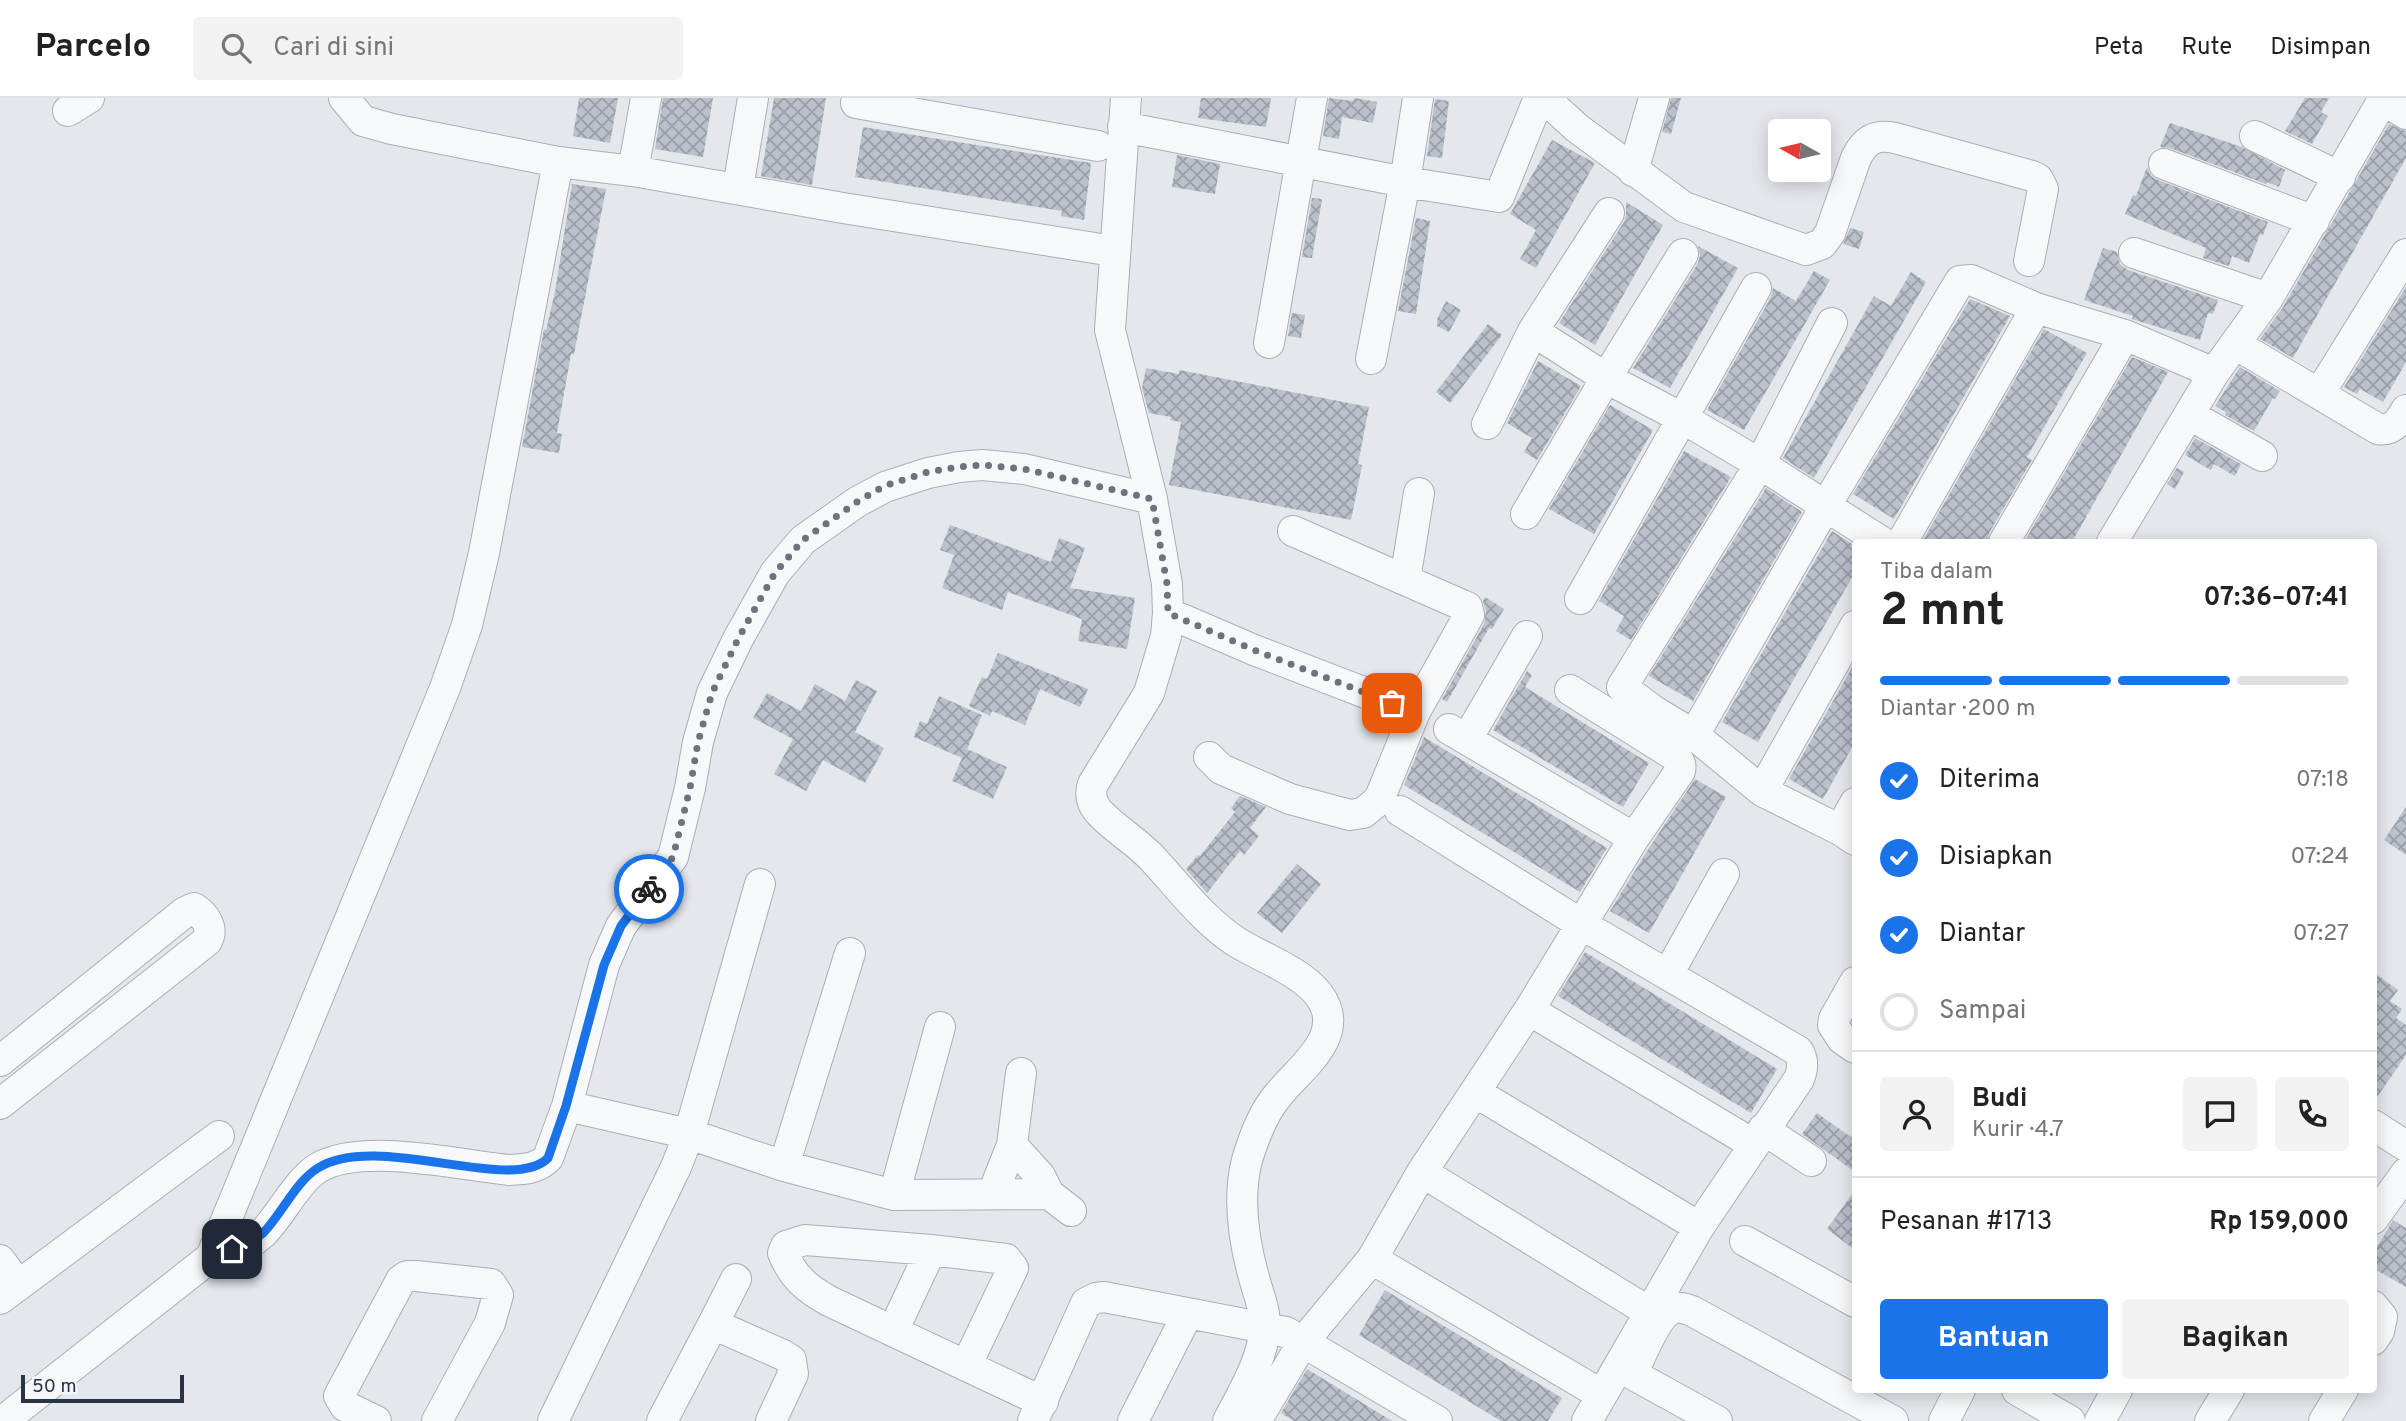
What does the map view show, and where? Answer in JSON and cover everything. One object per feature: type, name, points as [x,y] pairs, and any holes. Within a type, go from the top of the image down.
[{"type":"street","points":[[344,98],[355,114],[368,124],[376,126],[558,162],[634,171],[1107,250]]},
{"type":"street","points":[[634,171],[646,98]]},
{"type":"street","points":[[738,188],[752,98]]},
{"type":"street","points":[[857,98],[856,103],[1098,146]]},
{"type":"street","points":[[1269,343],[1312,98]]},
{"type":"street","points":[[1371,359],[1418,98]]},
{"type":"street","points":[[1228,1421],[1250,1380],[1259,1357],[1265,1327],[1246,1247],[1242,1189],[1246,1164],[1255,1137],[1278,1094],[1304,1068],[1325,1037],[1326,1009],[1308,983],[1233,940],[1192,905],[1152,858],[1100,813],[1090,792],[1149,693],[1166,636],[1168,613],[1167,584],[1152,499],[1111,330],[1124,113],[1301,160],[1405,182],[1499,197],[1541,98],[1633,171],[1691,210],[1806,250],[1822,244],[1830,233],[1861,148],[1873,138],[1883,136],[2038,178],[2043,195],[2029,261]]},
{"type":"street","points":[[1633,171],[1654,98]]},
{"type":"street","points":[[2114,539],[2214,373],[2268,298],[2340,177],[2391,104]]},
{"type":"street","points":[[2255,136],[2340,177]]},
{"type":"street","points":[[211,1257],[445,688],[467,625],[484,553],[558,162]]},
{"type":"street","points":[[2164,164],[2314,221]]},
{"type":"street","points":[[1487,424],[1533,331],[1609,213]]},
{"type":"street","points":[[2134,253],[2268,298]]},
{"type":"street","points":[[1526,514],[1683,254]]},
{"type":"street","points":[[2319,394],[2405,259]]},
{"type":"street","points":[[1694,734],[1960,281],[1971,280],[2036,308],[2125,335],[2214,373]]},
{"type":"street","points":[[1580,599],[1756,288]]},
{"type":"street","points":[[1904,539],[2036,308]]},
{"type":"street","points":[[1832,323],[1760,464],[1622,687],[1654,711],[1694,734],[1762,791],[1847,835],[1852,815]]},
{"type":"street","points":[[1533,331],[1606,378],[1684,419],[1760,464],[1877,539]]},
{"type":"street","points":[[2006,539],[2125,335]]},
{"type":"street","points":[[2235,344],[2378,429],[2392,428],[2406,410]]},
{"type":"street","points":[[2190,415],[2262,456]]},
{"type":"street","points":[[3,1421],[211,1257],[253,1241],[269,1228],[302,1184],[318,1168],[348,1158],[376,1156],[509,1170],[530,1168],[542,1164],[548,1158],[566,1106],[604,965],[621,926],[673,857],[698,742],[712,693],[769,582],[803,540],[884,486],[928,472],[959,467],[982,465],[1024,469],[1152,499]]},
{"type":"street","points":[[1405,580],[1419,493]]},
{"type":"street","points":[[1209,757],[1221,769],[1290,799],[1350,815],[1363,813],[1379,800],[1415,712],[1469,612],[1462,605],[1293,531]]},
{"type":"street","points":[[1168,613],[1254,650],[1415,712]]},
{"type":"street","points":[[1762,791],[1852,631]]},
{"type":"street","points":[[1527,636],[1458,734],[1634,838]]},
{"type":"street","points":[[1256,1421],[1303,1342],[1372,1259],[1422,1172],[1529,1010],[1634,838],[1679,771],[1679,760],[1570,690]]},
{"type":"street","points":[[1400,811],[1581,924],[1798,1051],[1801,1057],[1802,1070],[1799,1079],[1699,1227],[1649,1312],[1603,1408]]},
{"type":"street","points":[[1668,974],[1724,874]]},
{"type":"street","points":[[553,1421],[676,1167],[689,1134],[760,884]]},
{"type":"street","points":[[0,1061],[185,912],[194,908],[203,916],[210,928],[208,941],[0,1104]]},
{"type":"street","points":[[784,1166],[850,953]]},
{"type":"street","points":[[1852,987],[1833,1019],[1833,1025],[1842,1039],[1852,1046]]},
{"type":"street","points":[[1529,1010],[1758,1136],[1811,1161]]},
{"type":"street","points":[[894,1195],[940,1027]]},
{"type":"street","points":[[993,1193],[1012,1145],[1021,1073]]},
{"type":"street","points":[[1475,1092],[1699,1227]]},
{"type":"street","points":[[566,1106],[689,1134],[784,1166],[894,1195],[993,1193],[1060,1203],[1012,1145]]},
{"type":"street","points":[[2377,1127],[2404,1138]]},
{"type":"street","points":[[0,1260],[9,1292],[219,1136]]},
{"type":"street","points":[[1422,1172],[1649,1312]]},
{"type":"street","points":[[966,1366],[1013,1268],[1006,1259],[805,1240],[786,1246],[783,1253],[796,1278],[806,1287],[966,1366],[1038,1411],[1089,1300],[1104,1297],[1286,1332],[1437,1421]]},
{"type":"street","points":[[1745,1241],[1852,1300]]},
{"type":"street","points":[[893,1331],[931,1250]]},
{"type":"street","points":[[1372,1259],[1603,1408]]},
{"type":"street","points":[[376,1421],[345,1406],[339,1396],[397,1285],[407,1276],[491,1284],[498,1295],[490,1323],[437,1421]]},
{"type":"street","points":[[662,1421],[736,1279]]},
{"type":"street","points":[[2377,1290],[2406,1311]]},
{"type":"street","points":[[1587,1421],[1603,1408],[1632,1374],[1667,1312],[1684,1308],[1893,1421]]},
{"type":"street","points":[[2377,1311],[2382,1317],[2377,1334]]},
{"type":"street","points":[[1133,1421],[1188,1313]]},
{"type":"street","points":[[713,1325],[790,1360],[793,1374],[771,1421]]},
{"type":"street","points":[[1632,1374],[1717,1421]]},
{"type":"street","points":[[1944,1421],[1958,1393]]},
{"type":"street","points":[[2021,1393],[2058,1418]]},
{"type":"street","points":[[2100,1421],[2115,1393]]},
{"type":"street","points":[[2210,1421],[2227,1393]]},
{"type":"street","points":[[2324,1421],[2341,1393]]},
{"type":"building","points":[[579,98],[618,98],[610,143],[573,136]]},
{"type":"building","points":[[663,98],[713,98],[703,157],[655,149]]},
{"type":"building","points":[[774,98],[826,98],[812,185],[761,176]]},
{"type":"building","points":[[1201,98],[1271,98],[1266,127],[1198,118]]},
{"type":"building","points":[[1329,98],[1353,101],[1355,98],[1377,102],[1373,123],[1342,117],[1339,139],[1323,136]]},
{"type":"building","points":[[1671,98],[1681,98],[1671,134],[1662,132]]},
{"type":"building","points":[[2305,98],[2329,98],[2321,112],[2328,116],[2312,144],[2285,131]]},
{"type":"building","points":[[1435,99],[1449,101],[1442,158],[1427,156]]},
{"type":"building","points":[[2170,123],[2242,147],[2285,170],[2279,187],[2170,148],[2160,147]]},
{"type":"building","points":[[2389,124],[2406,131],[2406,158],[2293,358],[2260,339],[2283,307]]},
{"type":"building","points":[[863,127],[1091,163],[1084,220],[1061,216],[1062,211],[855,177]]},
{"type":"building","points":[[1552,140],[1595,163],[1536,268],[1520,259],[1536,230],[1510,214]]},
{"type":"building","points":[[1177,155],[1220,164],[1215,194],[1172,187]]},
{"type":"building","points":[[2147,167],[2151,176],[2158,180],[2268,222],[2263,235],[2260,234],[2249,263],[2232,256],[2229,266],[2203,258],[2206,248],[2125,214],[2133,195],[2136,196]]},
{"type":"building","points":[[572,184],[606,189],[574,354],[571,354],[557,433],[562,434],[559,453],[522,447],[544,329],[546,330],[555,292]]},
{"type":"building","points":[[1312,198],[1322,199],[1312,258],[1302,257]]},
{"type":"building","points":[[1626,202],[1663,225],[1595,345],[1559,323],[1624,222]]},
{"type":"building","points":[[1416,218],[1430,221],[1416,314],[1398,311]]},
{"type":"building","points":[[1850,228],[1864,232],[1859,249],[1843,244]]},
{"type":"building","points":[[1698,246],[1738,268],[1670,388],[1633,368],[1698,263]]},
{"type":"building","points":[[2103,248],[2117,252],[2120,264],[2128,270],[2218,300],[2213,314],[2208,313],[2200,340],[2132,319],[2133,316],[2084,300]]},
{"type":"building","points":[[1814,271],[1830,280],[1744,430],[1707,410],[1771,297],[1773,288],[1796,301]]},
{"type":"building","points":[[1911,272],[1926,282],[1814,478],[1783,458],[1874,296],[1891,306]]},
{"type":"building","points":[[2406,287],[2406,362],[2383,402],[2360,389],[2357,394],[2344,387]]},
{"type":"building","points":[[1970,299],[2010,316],[1894,519],[1853,494]]},
{"type":"building","points":[[1446,301],[1461,310],[1449,332],[1437,326],[1437,319]]},
{"type":"building","points":[[1292,313],[1305,315],[1301,338],[1288,336]]},
{"type":"building","points":[[1488,324],[1502,335],[1450,403],[1436,392]]},
{"type":"building","points":[[2044,329],[2087,353],[2027,457],[2032,460],[1988,539],[1924,539]]},
{"type":"building","points":[[2132,357],[2168,372],[2074,539],[2026,539]]},
{"type":"building","points":[[1538,361],[1581,386],[1537,460],[1524,452],[1532,438],[1507,423]]},
{"type":"building","points":[[2240,367],[2280,391],[2254,431],[2225,415],[2226,412],[2215,406]]},
{"type":"building","points":[[1146,368],[1179,374],[1179,370],[1369,407],[1358,464],[1362,465],[1351,520],[1169,485],[1181,422],[1170,420],[1171,417],[1149,413],[1142,388]]},
{"type":"building","points":[[1610,405],[1653,430],[1594,534],[1549,509]]},
{"type":"building","points":[[2195,438],[2241,464],[2235,476],[2214,464],[2211,470],[2185,455]]},
{"type":"building","points":[[1684,451],[1731,477],[1631,640],[1616,631],[1624,616],[1599,601]]},
{"type":"building","points":[[2177,468],[2184,472],[2175,489],[2167,484]]},
{"type":"building","points":[[1766,488],[1802,512],[1693,701],[1649,676]]},
{"type":"building","points":[[950,525],[1051,562],[1059,538],[1085,548],[1070,588],[1135,598],[1127,649],[1078,641],[1082,619],[1008,592],[1002,610],[942,588],[954,555],[940,550]]},
{"type":"building","points":[[1832,531],[1852,544],[1852,577],[1758,742],[1722,722]]},
{"type":"building","points":[[1485,597],[1504,609],[1492,629],[1489,628],[1447,702],[1442,699],[1484,624]]},
{"type":"building","points":[[998,653],[1088,689],[1080,707],[1040,689],[1025,725],[992,711],[990,716],[969,706],[982,677],[987,679]]},
{"type":"building","points":[[1852,667],[1852,747],[1823,799],[1789,779]]},
{"type":"building","points":[[1527,671],[1532,675],[1525,687],[1649,763],[1623,807],[1493,730]]},
{"type":"building","points":[[856,680],[877,691],[855,732],[884,748],[865,783],[823,760],[806,791],[774,774],[793,739],[753,718],[767,693],[801,711],[815,684],[845,701]]},
{"type":"building","points":[[939,696],[982,715],[967,749],[1007,767],[993,799],[952,781],[962,758],[914,737],[920,721],[927,724]]},
{"type":"building","points":[[1424,737],[1607,848],[1580,892],[1404,785]]},
{"type":"building","points":[[1695,779],[1726,797],[1649,933],[1610,911]]},
{"type":"building","points":[[1240,796],[1266,807],[1250,828],[1259,836],[1244,855],[1240,851],[1207,893],[1186,869],[1200,856],[1235,812],[1231,808]]},
{"type":"building","points":[[2406,807],[2406,855],[2384,840]]},
{"type":"building","points":[[1297,864],[1321,884],[1282,933],[1257,913]]},
{"type":"building","points":[[1585,952],[1777,1069],[1751,1113],[1558,996]]},
{"type":"building","points":[[2377,975],[2398,990],[2390,1001],[2402,1009],[2396,1018],[2406,1025],[2406,1055],[2377,1097]]},
{"type":"building","points":[[1817,1113],[1852,1138],[1852,1170],[1802,1134]]},
{"type":"building","points":[[1852,1194],[1852,1248],[1827,1229]]},
{"type":"building","points":[[2393,1220],[2406,1228],[2406,1287],[2377,1270],[2377,1247]]},
{"type":"building","points":[[1385,1290],[1562,1398],[1548,1421],[1501,1421],[1359,1335]]},
{"type":"building","points":[[1307,1369],[1392,1421],[1294,1421],[1281,1413]]},
{"type":"way so far","points":[[649,889],[673,857],[679,839],[698,742],[712,693],[775,573],[803,540],[857,502],[884,486],[928,472],[982,465],[1024,469],[1152,499],[1167,584],[1168,613],[1254,650],[1392,703]]},
{"type":"route","points":[[232,1249],[253,1241],[269,1228],[302,1184],[318,1168],[348,1158],[401,1157],[509,1170],[542,1164],[548,1158],[566,1106],[604,965],[621,926],[649,889]]}]
